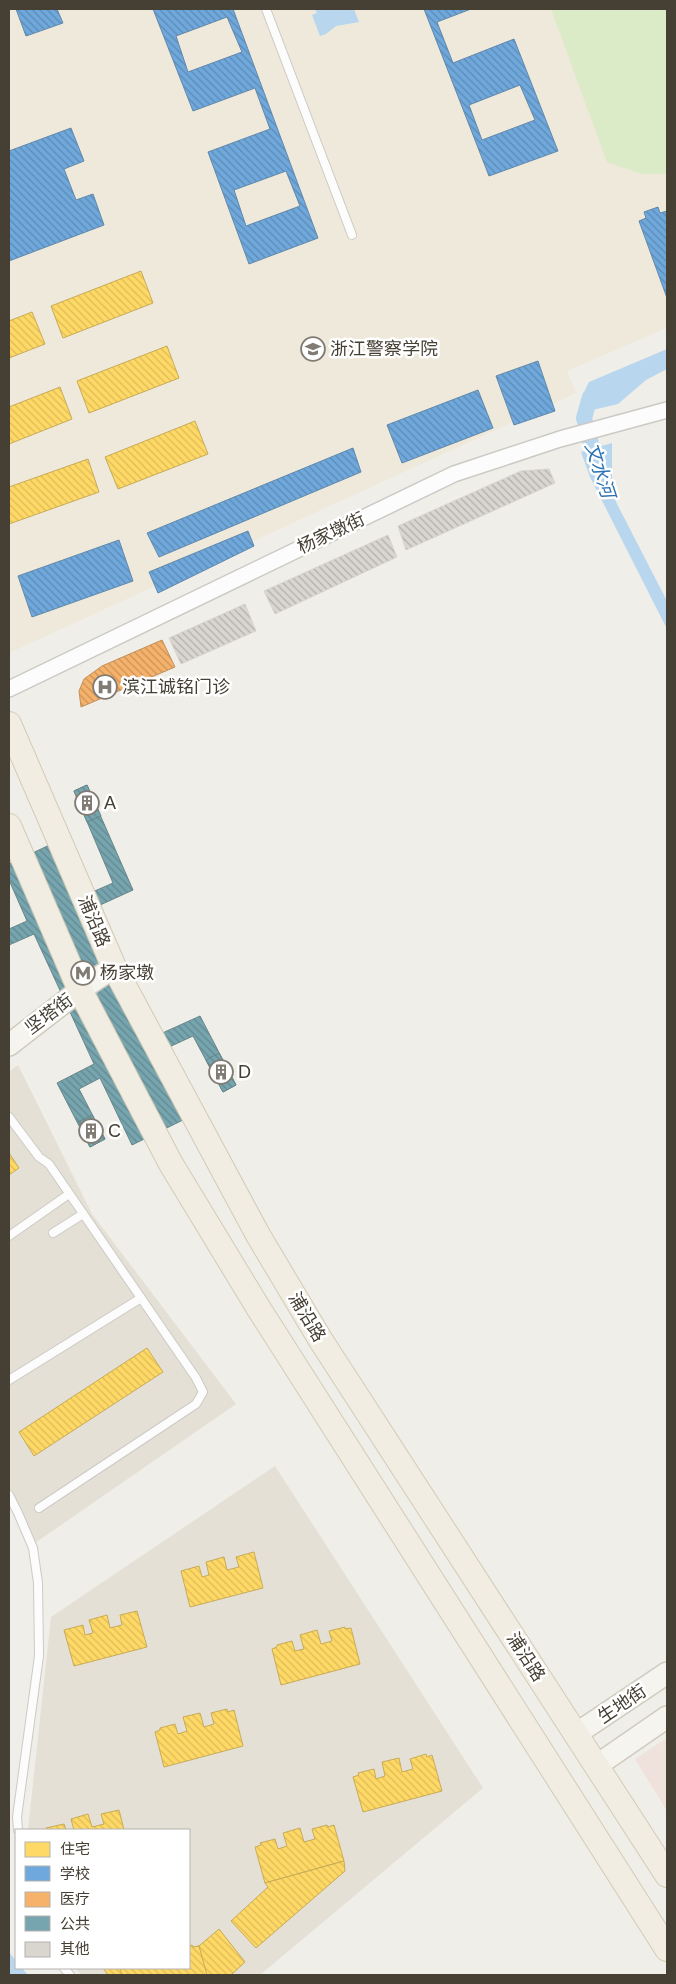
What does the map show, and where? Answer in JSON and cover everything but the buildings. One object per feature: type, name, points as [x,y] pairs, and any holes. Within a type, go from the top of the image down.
[{"type":"main road","name":"浦沿路","points":[[9,724],[114,967],[258,1235],[320,1339],[667,1876]]},
{"type":"main road","name":"浦沿路","points":[[9,826],[80,990],[171,1164],[259,1310],[667,1950]]},
{"type":"street","name":"杨家墩街","points":[[9,689],[454,474],[560,439],[667,410]]},
{"type":"street","name":"坚塔街","points":[[9,1044],[80,990],[114,967]]},
{"type":"street","name":"生地街","points":[[576,1734],[667,1673]]},
{"type":"street","name":"生地街","points":[[596,1766],[667,1717]]},
{"type":"lane","points":[[266,9],[352,235]]},
{"type":"lane","points":[[9,1117],[39,1158],[48,1164],[196,1378],[203,1392],[196,1404],[39,1508]]},
{"type":"lane","points":[[9,1236],[69,1194]]},
{"type":"lane","points":[[53,1233],[83,1214]]},
{"type":"lane","points":[[9,1380],[141,1298]]},
{"type":"lane","points":[[9,1495],[33,1548],[38,1583],[39,1656],[17,1817],[18,1829]]},
{"type":"shaded area","name":"浙江警察学院","points":[[9,9],[667,9],[667,328],[567,371],[576,393],[9,653]]},
{"type":"shaded area","points":[[18,1065],[92,1214],[236,1404],[35,1543],[9,1492],[9,1072]]},
{"type":"shaded area","points":[[275,1466],[483,1788],[260,1975],[82,1975],[76,1969],[190,1969],[190,1829],[28,1829],[51,1617]]},
{"type":"shaded area","points":[[667,1738],[667,1811],[635,1759]]},
{"type":"green space","points":[[551,9],[667,9],[667,174],[641,174],[607,162]]},
{"type":"water","points":[[315,9],[354,9],[359,22],[336,26],[320,36],[312,15],[317,13]]},
{"type":"water","points":[[667,349],[667,369],[646,380],[618,404],[584,412],[585,390],[589,382]]},
{"type":"water","points":[[612,443],[612,490],[617,504],[667,601],[667,629],[590,477],[581,452]]},
{"type":"water","points":[[9,1952],[15,1960],[15,1969],[23,1969],[28,1975],[9,1975]]},
{"type":"waterway","name":"文水河","points":[[596,395],[590,397],[584,418],[598,469]]},
{"type":"place","name":"浙江警察学院","points":[[313,349]]},
{"type":"place","name":"滨江诚铭门诊","points":[[105,687]]},
{"type":"place","name":"A","points":[[87,803]]},
{"type":"place","name":"杨家墩","points":[[83,973]]},
{"type":"place","name":"D","points":[[221,1072]]},
{"type":"place","name":"C","points":[[91,1131]]}]
